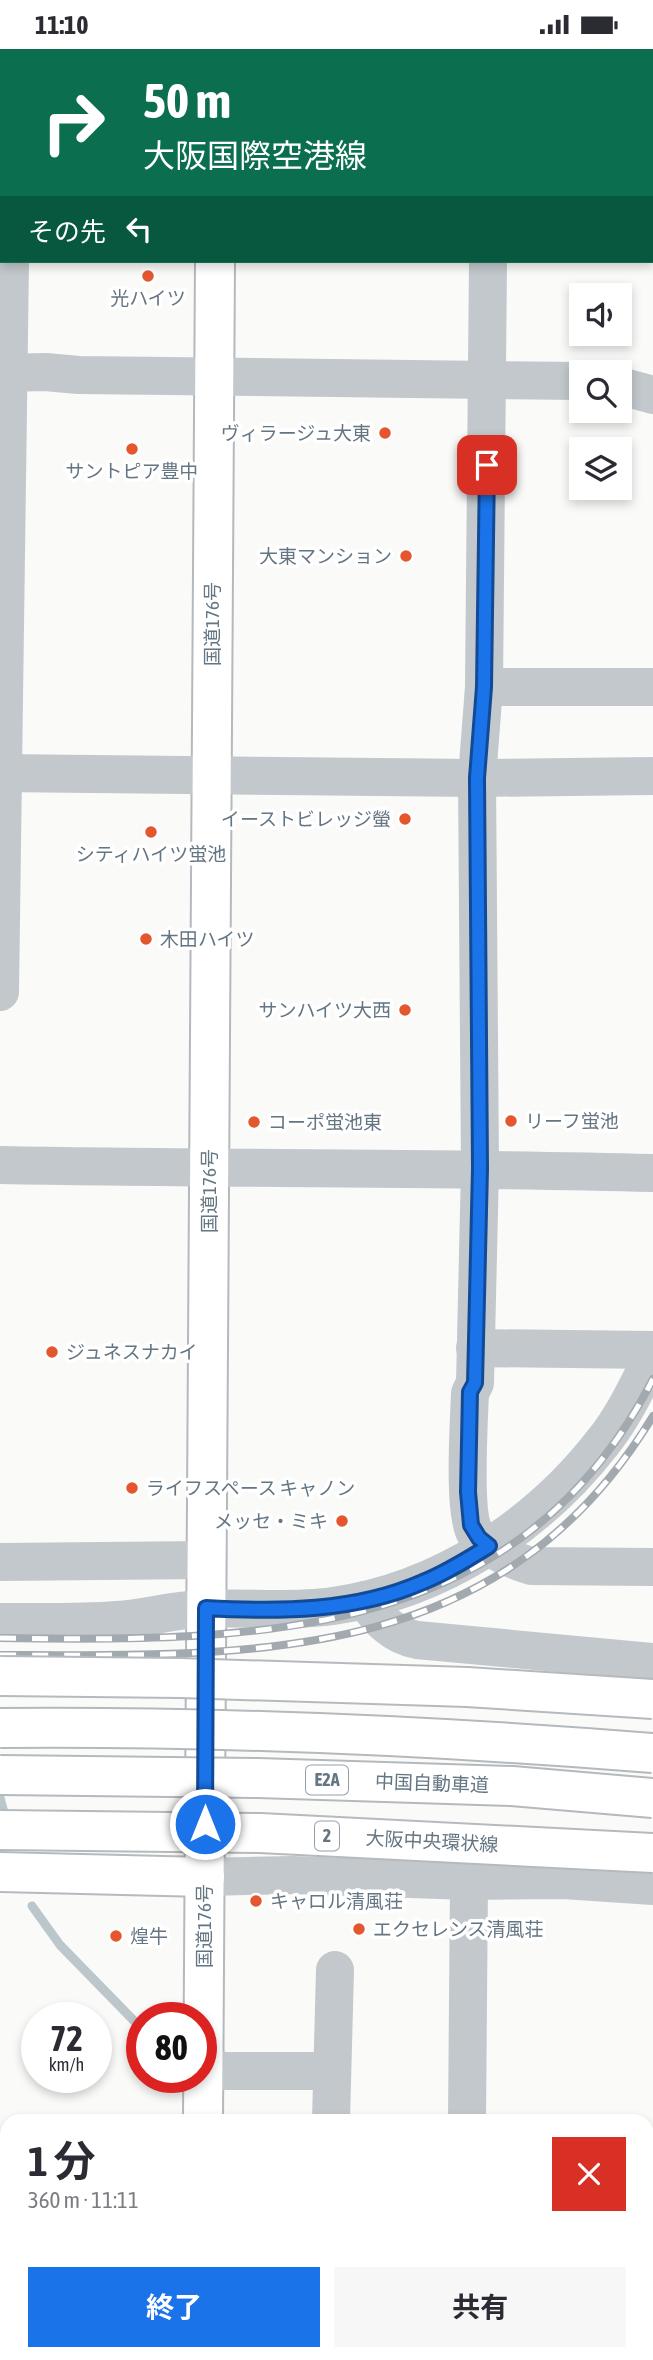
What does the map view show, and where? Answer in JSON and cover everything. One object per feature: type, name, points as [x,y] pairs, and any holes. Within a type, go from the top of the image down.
[{"type":"main road","name":"国道176号","points":[[204,2002],[215,263]]},
{"type":"main road","points":[[0,1676],[180,1678],[467,1687],[653,1699]]},
{"type":"main road","points":[[0,1728],[259,1731],[502,1741],[653,1753]]},
{"type":"main road","name":"中国自動車道","points":[[0,1775],[258,1778],[499,1785],[653,1798]]},
{"type":"main road","name":"大阪中央環状線","points":[[0,1830],[260,1833],[653,1853]]},
{"type":"main road","points":[[0,1872],[205,1877]]},
{"type":"main road","name":"国道176号","points":[[203,2093],[203,2114]]},
{"type":"street","points":[[0,992],[4,372],[10,263]]},
{"type":"street","points":[[488,263],[484,687],[477,778],[480,1168],[475,1383],[470,1392],[468,1492],[471,1525],[479,1538],[489,1546],[512,1560],[531,1566],[653,1567]]},
{"type":"street","points":[[4,372],[569,381]]},
{"type":"street","points":[[632,389],[653,395]]},
{"type":"street","points":[[484,687],[653,687]]},
{"type":"street","points":[[1,773],[477,778],[653,776]]},
{"type":"street","points":[[0,1165],[480,1168],[653,1173]]},
{"type":"street","points":[[0,1622],[117,1620],[206,1608],[312,1608],[365,1600],[423,1582],[489,1546],[551,1499],[604,1442],[625,1410],[653,1352],[475,1348]]},
{"type":"street","points":[[0,1562],[206,1560]]},
{"type":"street","points":[[365,1600],[387,1626],[406,1638],[653,1662]]},
{"type":"street","points":[[205,1877],[292,1875],[469,1881],[563,1880],[653,1886]]},
{"type":"street","points":[[467,2114],[469,1881]]},
{"type":"street","points":[[331,2114],[335,1970]]},
{"type":"street","points":[[217,2069],[222,2071],[332,2071]]},
{"type":"waterway","points":[[0,1798],[6,1820]]},
{"type":"waterway","points":[[32,1906],[60,1945],[126,2013]]},
{"type":"railway","points":[[0,1638],[192,1636],[285,1627],[373,1608],[456,1577],[531,1531],[597,1466],[653,1379]]},
{"type":"railway","points":[[0,1655],[189,1653],[280,1645],[366,1629],[448,1601],[523,1559],[592,1498],[653,1416]]},
{"type":"place","name":"光ハイツ","points":[[148,276]]},
{"type":"place","name":"ヴィラージュ大東","points":[[385,433]]},
{"type":"place","name":"サントピア豊中","points":[[132,449]]},
{"type":"place","name":"大東マンション","points":[[406,556]]},
{"type":"place","name":"イーストビレッジ螢","points":[[405,819]]},
{"type":"place","name":"シティハイツ蛍池","points":[[151,832]]},
{"type":"place","name":"木田ハイツ","points":[[146,939]]},
{"type":"place","name":"サンハイツ大西","points":[[405,1010]]},
{"type":"place","name":"リーフ蛍池","points":[[511,1121]]},
{"type":"place","name":"コーポ蛍池東","points":[[254,1122]]},
{"type":"place","name":"ジュネスナカイ","points":[[52,1352]]},
{"type":"place","name":"ライフスペース キャノン","points":[[132,1488]]},
{"type":"place","name":"メッセ・ミキ","points":[[342,1521]]},
{"type":"place","name":"キャロル清風荘","points":[[256,1901]]},
{"type":"place","name":"エクセレンス清風荘","points":[[359,1929]]},
{"type":"place","name":"煌牛","points":[[116,1936]]},
{"type":"route","points":[[205,1824],[206,1608],[312,1608],[365,1600],[423,1582],[489,1546],[479,1538],[471,1525],[468,1492],[470,1392],[475,1383],[480,1168],[477,778],[484,687],[487,465]]}]
